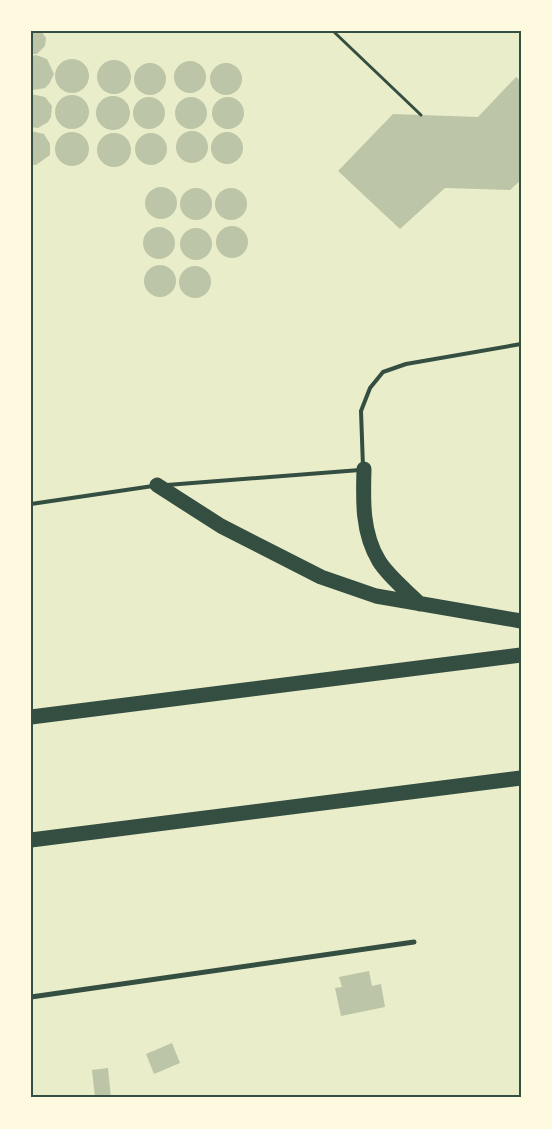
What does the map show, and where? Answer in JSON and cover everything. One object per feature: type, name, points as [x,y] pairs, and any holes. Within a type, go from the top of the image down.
[{"type":"highway","points":[[364,470],[363,507],[370,542],[380,563],[420,604]]},
{"type":"highway","points":[[157,485],[221,526],[321,577],[376,596],[521,621]]},
{"type":"highway","points":[[31,717],[521,655]]},
{"type":"highway","points":[[31,840],[521,778]]},
{"type":"street","points":[[31,997],[414,942]]},
{"type":"lane","points":[[31,504],[157,485],[364,470],[361,411],[370,388],[383,372],[406,364],[521,344]]},
{"type":"path","points":[[333,31],[421,115]]},
{"type":"building","points":[[31,31],[41,31],[46,38],[45,46],[37,54],[31,54]]},
{"type":"building","points":[[36,55],[47,59],[54,74],[45,88],[33,90],[31,89],[31,56]]},
{"type":"building","points":[[72,59],[79,60],[84,64],[88,69],[88,83],[84,88],[79,92],[72,93],[65,92],[60,88],[56,83],[55,76],[56,69],[60,64],[65,60]]},
{"type":"building","points":[[114,60],[121,61],[126,65],[130,70],[130,84],[126,89],[121,93],[114,94],[107,93],[102,89],[98,84],[97,77],[98,70],[102,65],[107,61]]},
{"type":"building","points":[[190,61],[196,62],[201,66],[205,71],[205,83],[201,88],[196,92],[190,93],[184,92],[179,88],[175,83],[174,77],[175,71],[179,66],[184,62]]},
{"type":"building","points":[[150,63],[156,64],[161,68],[165,73],[165,85],[161,90],[156,94],[150,95],[144,94],[139,90],[135,85],[134,79],[135,73],[139,68],[144,64]]},
{"type":"building","points":[[226,63],[232,64],[237,68],[241,73],[241,85],[237,90],[232,94],[226,95],[220,94],[215,90],[211,85],[210,79],[211,73],[215,68],[220,64]]},
{"type":"building","points":[[516,77],[521,81],[521,180],[510,190],[445,188],[400,229],[338,171],[393,114],[478,117]]},
{"type":"building","points":[[31,94],[45,97],[52,106],[51,117],[48,122],[38,128],[31,127]]},
{"type":"building","points":[[72,95],[79,96],[84,100],[88,105],[88,119],[84,124],[79,128],[72,129],[65,128],[60,124],[56,119],[55,112],[56,105],[60,100],[65,96]]},
{"type":"building","points":[[113,96],[120,97],[125,101],[129,106],[129,120],[125,125],[120,129],[113,130],[106,129],[101,125],[97,120],[96,113],[97,106],[101,101],[106,97]]},
{"type":"building","points":[[149,97],[155,98],[160,102],[164,107],[164,119],[160,124],[155,128],[149,129],[143,128],[138,124],[134,119],[133,113],[134,107],[138,102],[143,98]]},
{"type":"building","points":[[191,97],[197,98],[202,102],[206,107],[206,119],[202,124],[197,128],[191,129],[185,128],[180,124],[176,119],[175,113],[176,107],[180,102],[185,98]]},
{"type":"building","points":[[228,97],[234,98],[239,102],[243,107],[243,119],[239,124],[234,128],[228,129],[222,128],[217,124],[213,119],[212,113],[213,107],[217,102],[222,98]]},
{"type":"building","points":[[31,131],[44,134],[50,144],[50,155],[36,165],[31,165]]},
{"type":"building","points":[[192,131],[198,132],[203,136],[207,141],[207,153],[203,158],[198,162],[192,163],[186,162],[181,158],[177,153],[176,147],[177,141],[181,136],[186,132]]},
{"type":"building","points":[[72,132],[79,133],[84,137],[88,142],[88,156],[84,161],[79,165],[72,166],[65,165],[60,161],[56,156],[55,149],[56,142],[60,137],[65,133]]},
{"type":"building","points":[[227,132],[233,133],[238,137],[242,142],[242,154],[238,159],[233,163],[227,164],[221,163],[216,159],[212,154],[211,148],[212,142],[216,137],[221,133]]},
{"type":"building","points":[[114,133],[121,134],[126,138],[130,143],[130,157],[126,162],[121,166],[114,167],[107,166],[102,162],[98,157],[97,150],[98,143],[102,138],[107,134]]},
{"type":"building","points":[[151,133],[157,134],[162,138],[166,143],[166,155],[162,160],[157,164],[151,165],[145,164],[140,160],[136,155],[135,149],[136,143],[140,138],[145,134]]},
{"type":"building","points":[[161,187],[167,188],[172,192],[176,197],[176,209],[172,214],[167,218],[161,219],[155,218],[150,214],[146,209],[145,203],[146,197],[150,192],[155,188]]},
{"type":"building","points":[[196,188],[202,189],[207,193],[211,198],[211,210],[207,215],[202,219],[196,220],[190,219],[185,215],[181,210],[180,204],[181,198],[185,193],[190,189]]},
{"type":"building","points":[[231,188],[237,189],[242,193],[246,198],[246,210],[242,215],[237,219],[231,220],[225,219],[220,215],[216,210],[215,204],[216,198],[220,193],[225,189]]},
{"type":"building","points":[[232,226],[238,227],[243,231],[247,236],[247,248],[243,253],[238,257],[232,258],[226,257],[221,253],[217,248],[216,242],[217,236],[221,231],[226,227]]},
{"type":"building","points":[[159,227],[165,228],[170,232],[174,237],[174,249],[170,254],[165,258],[159,259],[153,258],[148,254],[144,249],[143,243],[144,237],[148,232],[153,228]]},
{"type":"building","points":[[196,228],[202,229],[207,233],[211,238],[211,250],[207,255],[202,259],[196,260],[190,259],[185,255],[181,250],[180,244],[181,238],[185,233],[190,229]]},
{"type":"building","points":[[160,265],[166,266],[171,270],[175,275],[175,287],[171,292],[166,296],[160,297],[154,296],[149,292],[145,287],[144,281],[145,275],[149,270],[154,266]]},
{"type":"building","points":[[195,266],[201,267],[206,271],[210,276],[210,288],[206,293],[201,297],[195,298],[189,297],[184,293],[180,288],[179,282],[180,276],[184,271],[189,267]]},
{"type":"building","points":[[369,971],[372,986],[381,984],[385,1007],[341,1016],[335,988],[342,987],[339,977]]},
{"type":"building","points":[[172,1043],[180,1063],[154,1074],[146,1054]]},
{"type":"building","points":[[108,1068],[111,1098],[95,1098],[92,1070]]}]
